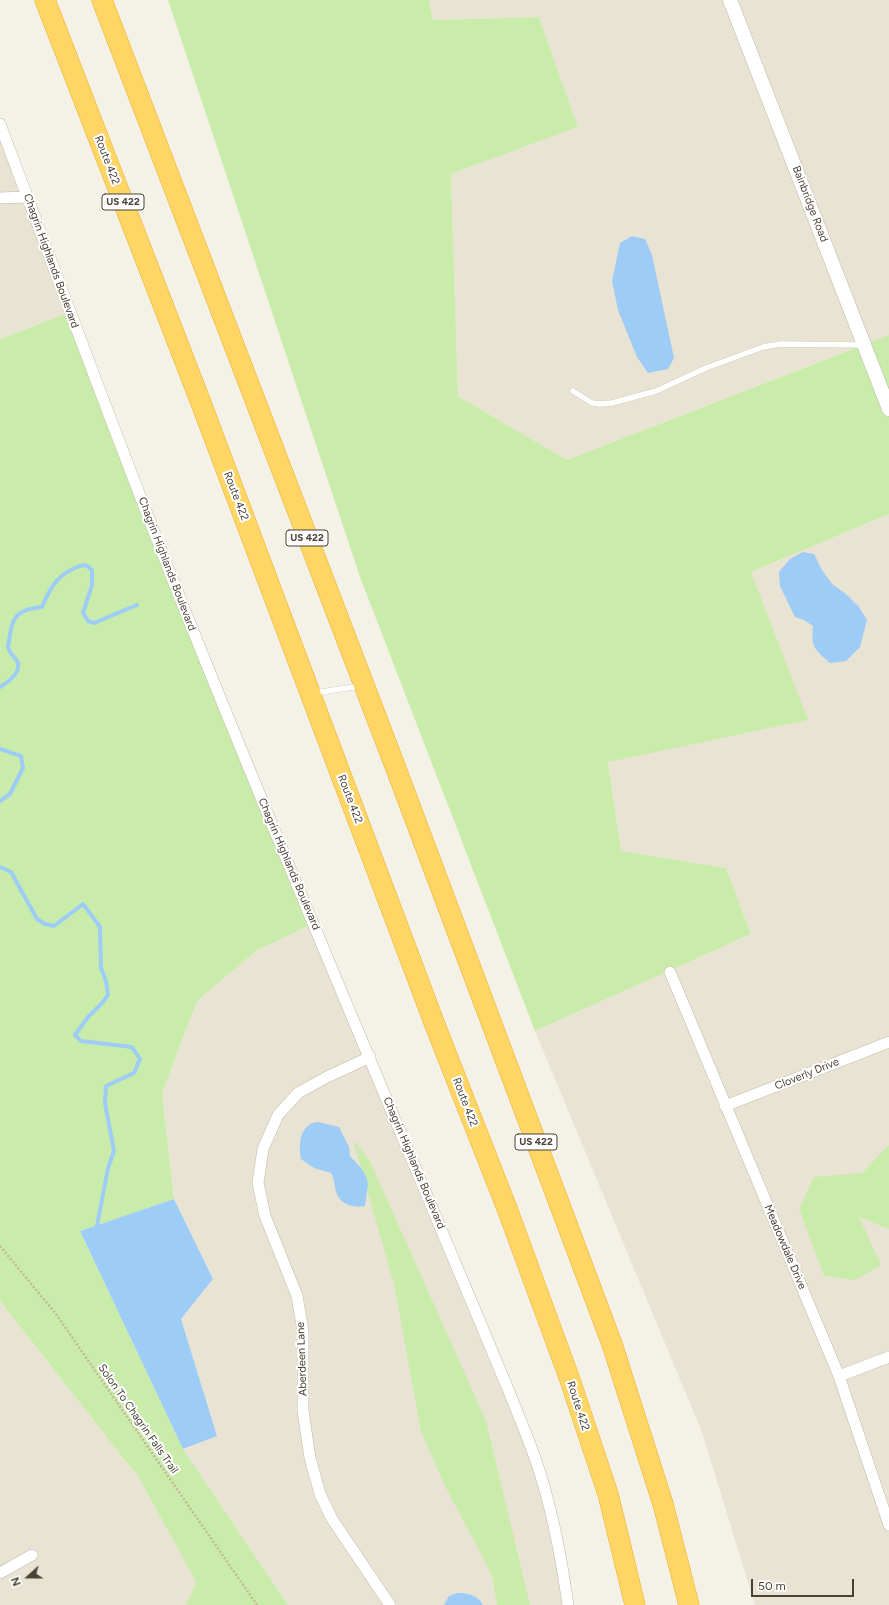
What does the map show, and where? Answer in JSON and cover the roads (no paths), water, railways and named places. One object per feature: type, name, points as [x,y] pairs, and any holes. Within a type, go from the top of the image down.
[{"type":"highway","name":"Route 422","points":[[45,0],[201,403],[434,1025],[508,1211],[570,1380],[608,1494],[635,1605]]},
{"type":"highway","name":"US 422","points":[[102,0],[363,685],[398,773],[612,1344],[663,1504],[689,1605]]},
{"type":"street","name":"Bainbridge Road","points":[[730,0],[889,409]]},
{"type":"street","name":"Chagrin Highlands Boulevard","points":[[0,124],[108,412],[187,616],[508,1389],[535,1459],[553,1520],[568,1605]]},
{"type":"street","points":[[0,198],[27,197]]},
{"type":"street","name":"Meadowdale Drive","points":[[670,972],[839,1376],[889,1525]]},
{"type":"street","name":"Cloverly Drive","points":[[725,1106],[889,1042]]},
{"type":"street","name":"Aberdeen Lane","points":[[370,1057],[327,1077],[298,1094],[278,1115],[262,1149],[258,1183],[265,1216],[298,1296],[303,1331],[303,1411],[310,1458],[320,1494],[332,1519],[390,1605]]},
{"type":"street","points":[[839,1376],[889,1357]]},
{"type":"street","points":[[0,1573],[32,1555]]},
{"type":"lane","points":[[573,391],[592,403],[612,403],[656,391],[706,368],[763,347],[780,344],[864,345]]},
{"type":"lane","points":[[310,693],[363,685]]},
{"type":"water","points":[[632,236],[645,239],[652,255],[674,358],[668,369],[648,373],[637,357],[618,310],[612,281],[620,243]]},
{"type":"water","points":[[803,552],[814,554],[822,570],[832,584],[846,594],[859,607],[867,620],[860,647],[846,661],[830,663],[817,651],[813,643],[813,626],[804,620],[795,617],[780,586],[779,572],[790,559]]},
{"type":"water","points":[[318,1122],[339,1127],[349,1147],[350,1156],[366,1176],[368,1184],[365,1206],[357,1207],[342,1201],[335,1189],[331,1173],[314,1168],[301,1159],[300,1141],[304,1130],[312,1123]]},
{"type":"water","points":[[174,1199],[213,1279],[181,1319],[217,1436],[183,1449],[80,1231]]},
{"type":"water","points":[[457,1593],[472,1595],[483,1605],[444,1605],[449,1596]]},
{"type":"waterway","points":[[0,687],[13,677],[18,667],[18,663],[8,647],[13,621],[20,613],[24,611],[42,607],[54,584],[69,571],[82,565],[92,570],[92,585],[83,613],[88,621],[94,623],[137,605]]},
{"type":"waterway","points":[[0,749],[21,756],[23,768],[10,794],[0,801]]},
{"type":"waterway","points":[[0,867],[11,872],[37,919],[45,924],[54,926],[83,904],[100,927],[101,968],[106,981],[108,995],[88,1017],[75,1035],[81,1041],[132,1047],[140,1059],[134,1073],[106,1086],[105,1103],[114,1151],[108,1168],[97,1226]]}]
